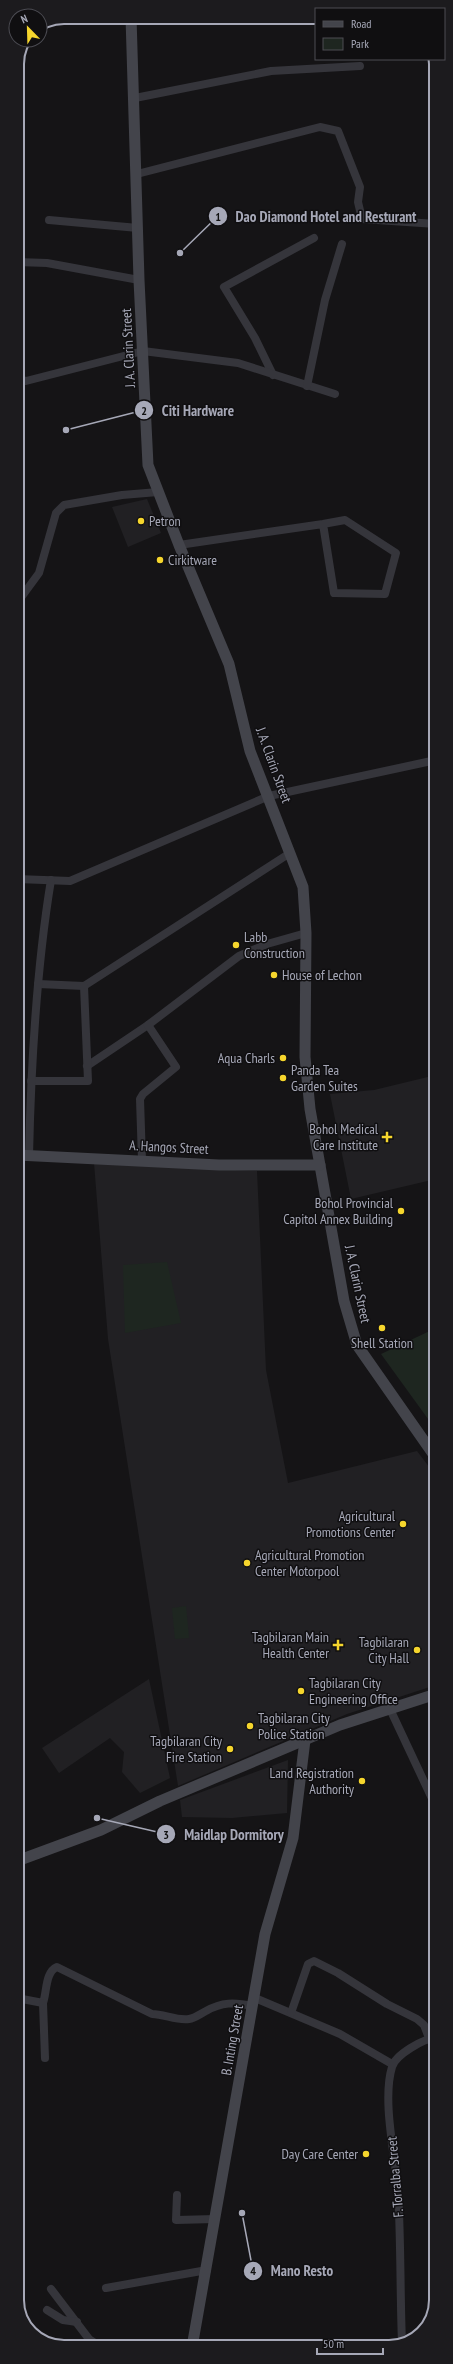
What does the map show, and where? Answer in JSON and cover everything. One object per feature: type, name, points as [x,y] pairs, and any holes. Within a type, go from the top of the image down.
[{"type":"main road","name":"J. A. Clarin Street","points":[[131,24],[135,98],[139,280],[148,465],[179,545],[229,664],[250,751],[269,796],[303,887],[306,933],[305,1057],[310,1109],[338,1272],[351,1330],[357,1345],[429,1448]]},
{"type":"main road","name":"A. Hangos Street","points":[[24,1156],[142,1160],[219,1165],[320,1165]]},
{"type":"main road","points":[[24,1858],[101,1830],[160,1801],[340,1725],[429,1696]]},
{"type":"main road","name":"B. Inting Street","points":[[193,2340],[207,2270],[265,1934],[293,1838],[305,1740]]},
{"type":"street","points":[[135,98],[271,70],[360,66]]},
{"type":"street","points":[[137,174],[320,127],[338,131],[360,188],[358,202],[362,219],[429,224]]},
{"type":"street","points":[[49,220],[138,228]]},
{"type":"street","points":[[273,375],[255,338],[224,287],[314,238]]},
{"type":"street","points":[[307,386],[325,300],[342,244]]},
{"type":"street","points":[[24,262],[47,263],[139,280]]},
{"type":"street","points":[[24,381],[142,351],[238,363],[335,394]]},
{"type":"street","points":[[24,594],[39,574],[56,513],[64,505],[122,495],[158,492]]},
{"type":"street","points":[[179,545],[345,520],[396,552],[385,594],[334,593],[323,524]]},
{"type":"street","points":[[24,879],[70,881],[269,796],[429,762]]},
{"type":"street","points":[[38,984],[84,986],[290,853]]},
{"type":"street","points":[[29,1156],[31,1081],[38,984],[43,929],[51,880]]},
{"type":"street","points":[[87,1066],[148,1025],[239,956],[267,944],[306,933]]},
{"type":"street","points":[[31,1081],[88,1081],[84,986]]},
{"type":"street","points":[[142,1160],[140,1099],[143,1094],[176,1067],[148,1025]]},
{"type":"street","points":[[390,1708],[429,1792]]},
{"type":"street","points":[[291,2013],[308,1964],[314,1961],[338,1973],[387,2004],[417,2019],[429,2032]]},
{"type":"street","points":[[45,2058],[43,2003],[47,1991],[47,1980],[53,1969],[57,1967],[152,2014],[164,2014],[184,2020],[191,2019],[223,2003],[254,2002],[291,2013],[340,2034],[392,2064],[412,2047],[429,2040]]},
{"type":"street","points":[[24,1999],[43,2003]]},
{"type":"street","name":"F. Torralba Street","points":[[392,2064],[389,2082],[391,2132],[398,2190],[402,2338]]},
{"type":"street","points":[[177,2195],[176,2220],[215,2219]]},
{"type":"street","points":[[106,2288],[207,2270]]},
{"type":"street","points":[[51,2289],[92,2340]]},
{"type":"street","points":[[62,2304],[45,2310],[63,2320],[71,2323],[77,2322]]},
{"type":"shaded area","points":[[147,499],[161,533],[128,547],[112,507]]},
{"type":"shaded area","name":"Bohol Medical Care Institute","points":[[429,1077],[429,1181],[351,1199],[330,1094],[374,1090]]},
{"type":"shaded area","points":[[94,1163],[257,1171],[266,1370],[288,1483],[417,1451],[429,1467],[429,1687],[347,1714],[178,1786],[108,1339]]},
{"type":"shaded area","points":[[149,1679],[170,1778],[140,1793],[122,1772],[124,1752],[110,1738],[59,1773],[42,1748]]},
{"type":"shaded area","points":[[288,1760],[287,1813],[232,1818],[182,1817],[180,1800]]},
{"type":"green space","points":[[167,1262],[181,1323],[125,1333],[123,1265]]},
{"type":"green space","points":[[429,1331],[429,1420],[381,1354]]},
{"type":"green space","points":[[186,1606],[189,1638],[175,1639],[172,1608]]},
{"type":"place","name":"Dao Diamond Hotel and Resturant","points":[[180,253]]},
{"type":"place","name":"Citi Hardware","points":[[66,430]]},
{"type":"place","name":"Petron","points":[[141,521]]},
{"type":"place","name":"Cirkitware","points":[[160,560]]},
{"type":"place","name":"Labb Construction","points":[[236,945]]},
{"type":"place","name":"House of Lechon","points":[[274,975]]},
{"type":"place","name":"Aqua Charls","points":[[283,1058]]},
{"type":"place","name":"Panda Tea Garden Suites","points":[[283,1078]]},
{"type":"place","name":"Bohol Medical Care Institute","points":[[387,1137]]},
{"type":"place","name":"Bohol Provincial Capitol Annex Building","points":[[401,1211]]},
{"type":"place","name":"Shell Station","points":[[382,1328]]},
{"type":"place","name":"Agricultural Promotions Center","points":[[403,1524]]},
{"type":"place","name":"Agricultural Promotion Center Motorpool","points":[[247,1563]]},
{"type":"place","name":"Tagbilaran Main Health Center","points":[[338,1645]]},
{"type":"place","name":"Tagbilaran City Hall","points":[[417,1650]]},
{"type":"place","name":"Tagbilaran City Engineering Office","points":[[301,1691]]},
{"type":"place","name":"Tagbilaran City Police Station","points":[[250,1726]]},
{"type":"place","name":"Tagbilaran City Fire Station","points":[[230,1749]]},
{"type":"place","name":"Land Registration Authority","points":[[362,1781]]},
{"type":"place","name":"Maidlap Dormitory","points":[[97,1818]]},
{"type":"place","name":"Day Care Center","points":[[366,2154]]},
{"type":"place","name":"Mano Resto","points":[[242,2213]]}]
